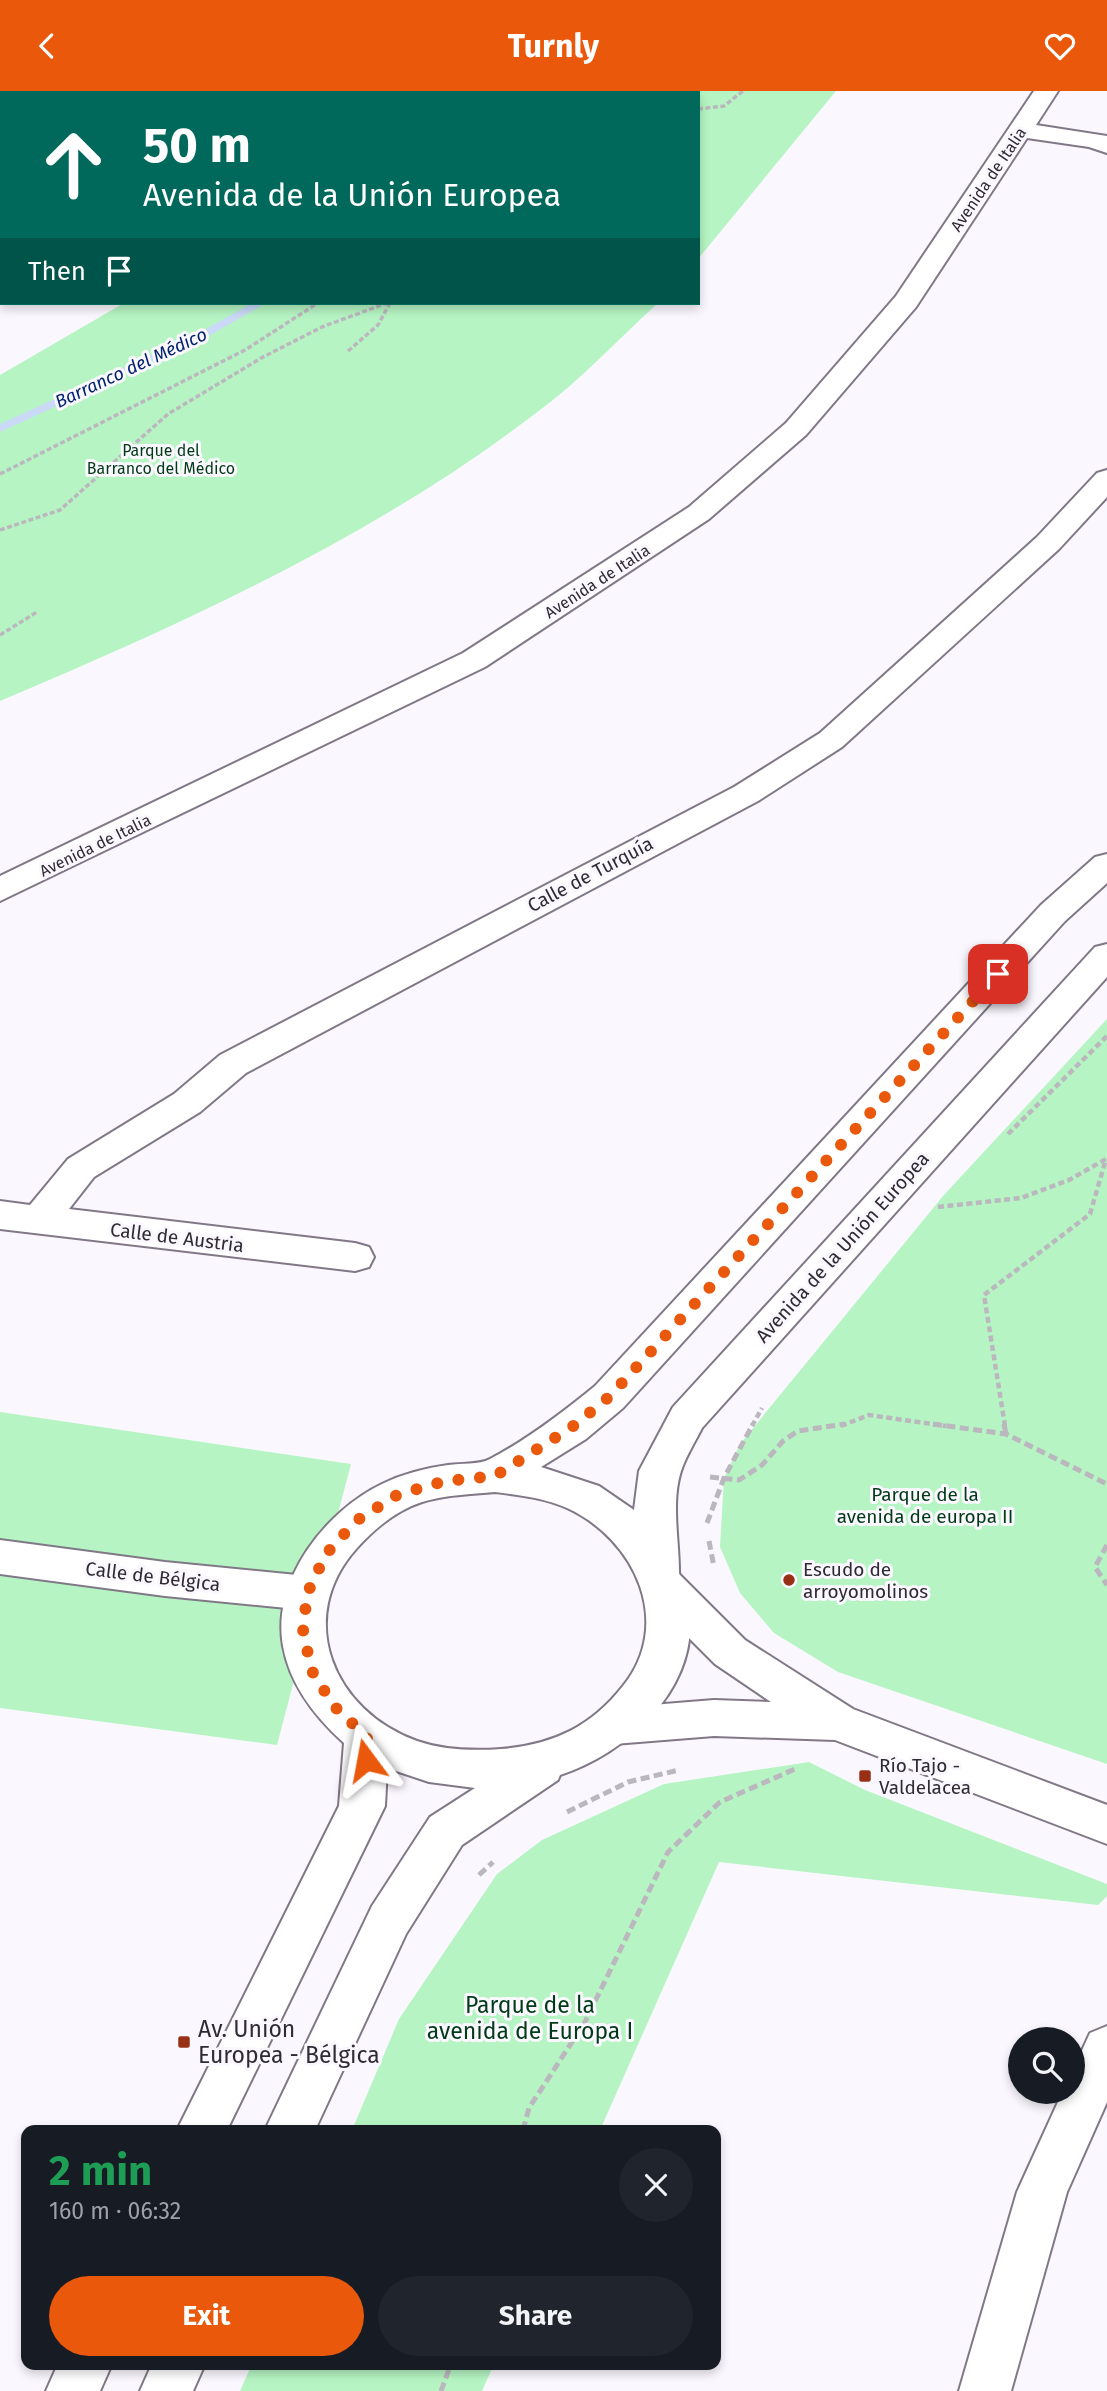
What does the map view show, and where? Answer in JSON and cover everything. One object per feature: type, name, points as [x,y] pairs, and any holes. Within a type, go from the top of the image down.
[{"type":"street","name":"Avenida de Italia","points":[[0,890],[474,660],[699,513],[796,429],[906,301],[1046,91]]},
{"type":"street","points":[[1021,130],[1094,140],[1107,145]]},
{"type":"street","name":"Calle de Turquía","points":[[39,1220],[81,1168],[187,1103],[233,1064],[746,794],[831,740],[1048,543],[1107,479]]},
{"type":"street","points":[[495,1476],[572,1427],[609,1397],[1054,913],[1107,865]]},
{"type":"street","name":"Avenida de la Unión Europea","points":[[614,1726],[651,1685],[668,1636],[655,1505],[660,1471],[687,1418],[1107,955]]},
{"type":"street","name":"Calle de Austria","points":[[0,1215],[355,1257]]},
{"type":"street","points":[[556,1758],[507,1769],[457,1769],[409,1758],[367,1737],[334,1706],[312,1671],[303,1632],[307,1594],[326,1554],[356,1521],[397,1495],[445,1481],[495,1476],[548,1483],[597,1504],[635,1535],[662,1581],[730,1653],[837,1722],[1107,1825]]},
{"type":"street","name":"Calle de Bélgica","points":[[0,1557],[164,1579],[307,1594]]},
{"type":"street","points":[[292,2125],[389,1920],[446,1831],[556,1758],[587,1744],[614,1726],[714,1718],[837,1722]]},
{"type":"street","points":[[204,2125],[362,1806],[367,1737]]},
{"type":"street","points":[[985,2391],[1042,2192],[1107,2048]]},
{"type":"street","points":[[72,2391],[83,2370]]},
{"type":"street","points":[[166,2391],[176,2370]]},
{"type":"path","points":[[687,91],[695,91]]},
{"type":"path","points":[[700,109],[708,111],[733,103],[743,91]]},
{"type":"path","points":[[0,474],[244,350],[315,305]]},
{"type":"path","points":[[0,530],[60,510],[169,414],[263,357],[322,327],[383,305]]},
{"type":"path","points":[[348,351],[377,325],[388,305]]},
{"type":"path","points":[[0,635],[37,612]]},
{"type":"path","points":[[934,1207],[1020,1198],[1069,1180],[1107,1159]]},
{"type":"path","points":[[1006,1434],[984,1295],[1090,1215],[1107,1159]]},
{"type":"path","points":[[660,1471],[739,1480],[762,1465],[783,1441],[798,1431],[840,1426],[869,1415],[1006,1434],[1107,1484]]},
{"type":"path","points":[[706,1526],[724,1478]]},
{"type":"path","points":[[708,1537],[715,1571]]},
{"type":"path","points":[[1107,1545],[1095,1567],[1107,1585]]},
{"type":"path","points":[[524,2125],[529,2108],[585,2022],[668,1852],[720,1803],[796,1765],[783,1763]]},
{"type":"path","points":[[563,1814],[628,1782],[692,1767]]},
{"type":"path","points":[[477,1878],[495,1859]]},
{"type":"path","points":[[441,2391],[449,2370]]},
{"type":"green space","points":[[700,91],[836,91],[700,257]]},
{"type":"green space","name":"Parque del Barranco del Médico","points":[[121,305],[656,305],[552,401],[474,458],[410,499],[345,538],[209,608],[0,701],[0,375]]},
{"type":"green space","name":"Parque de la avenida de europa II","points":[[1107,1019],[1107,1764],[838,1672],[774,1633],[740,1593],[720,1547],[724,1478],[740,1444],[943,1196]]},
{"type":"green space","points":[[0,1412],[351,1464],[277,1745],[0,1708]]},
{"type":"green space","name":"Parque de la avenida de Europa I","points":[[809,1762],[865,1790],[1107,1884],[1107,1896],[1098,1905],[719,1862],[602,2125],[354,2125],[399,2019],[497,1874],[542,1840],[664,1784]]},
{"type":"green space","points":[[249,2370],[491,2370],[482,2391],[240,2391]]},
{"type":"waterway","name":"Barranco del Médico","points":[[0,428],[203,335],[256,305]]},
{"type":"place","name":"Escudo de arroyomolinos","points":[[789,1580]]},
{"type":"place","name":"Río Tajo - Valdelacea","points":[[865,1776]]},
{"type":"place","name":"Av. Unión Europea - Bélgica","points":[[184,2042]]},
{"type":"route","points":[[366,1760],[367,1737],[334,1706],[312,1671],[303,1632],[307,1594],[326,1554],[356,1521],[397,1495],[445,1481],[495,1476],[572,1427],[609,1397],[998,974]]}]
